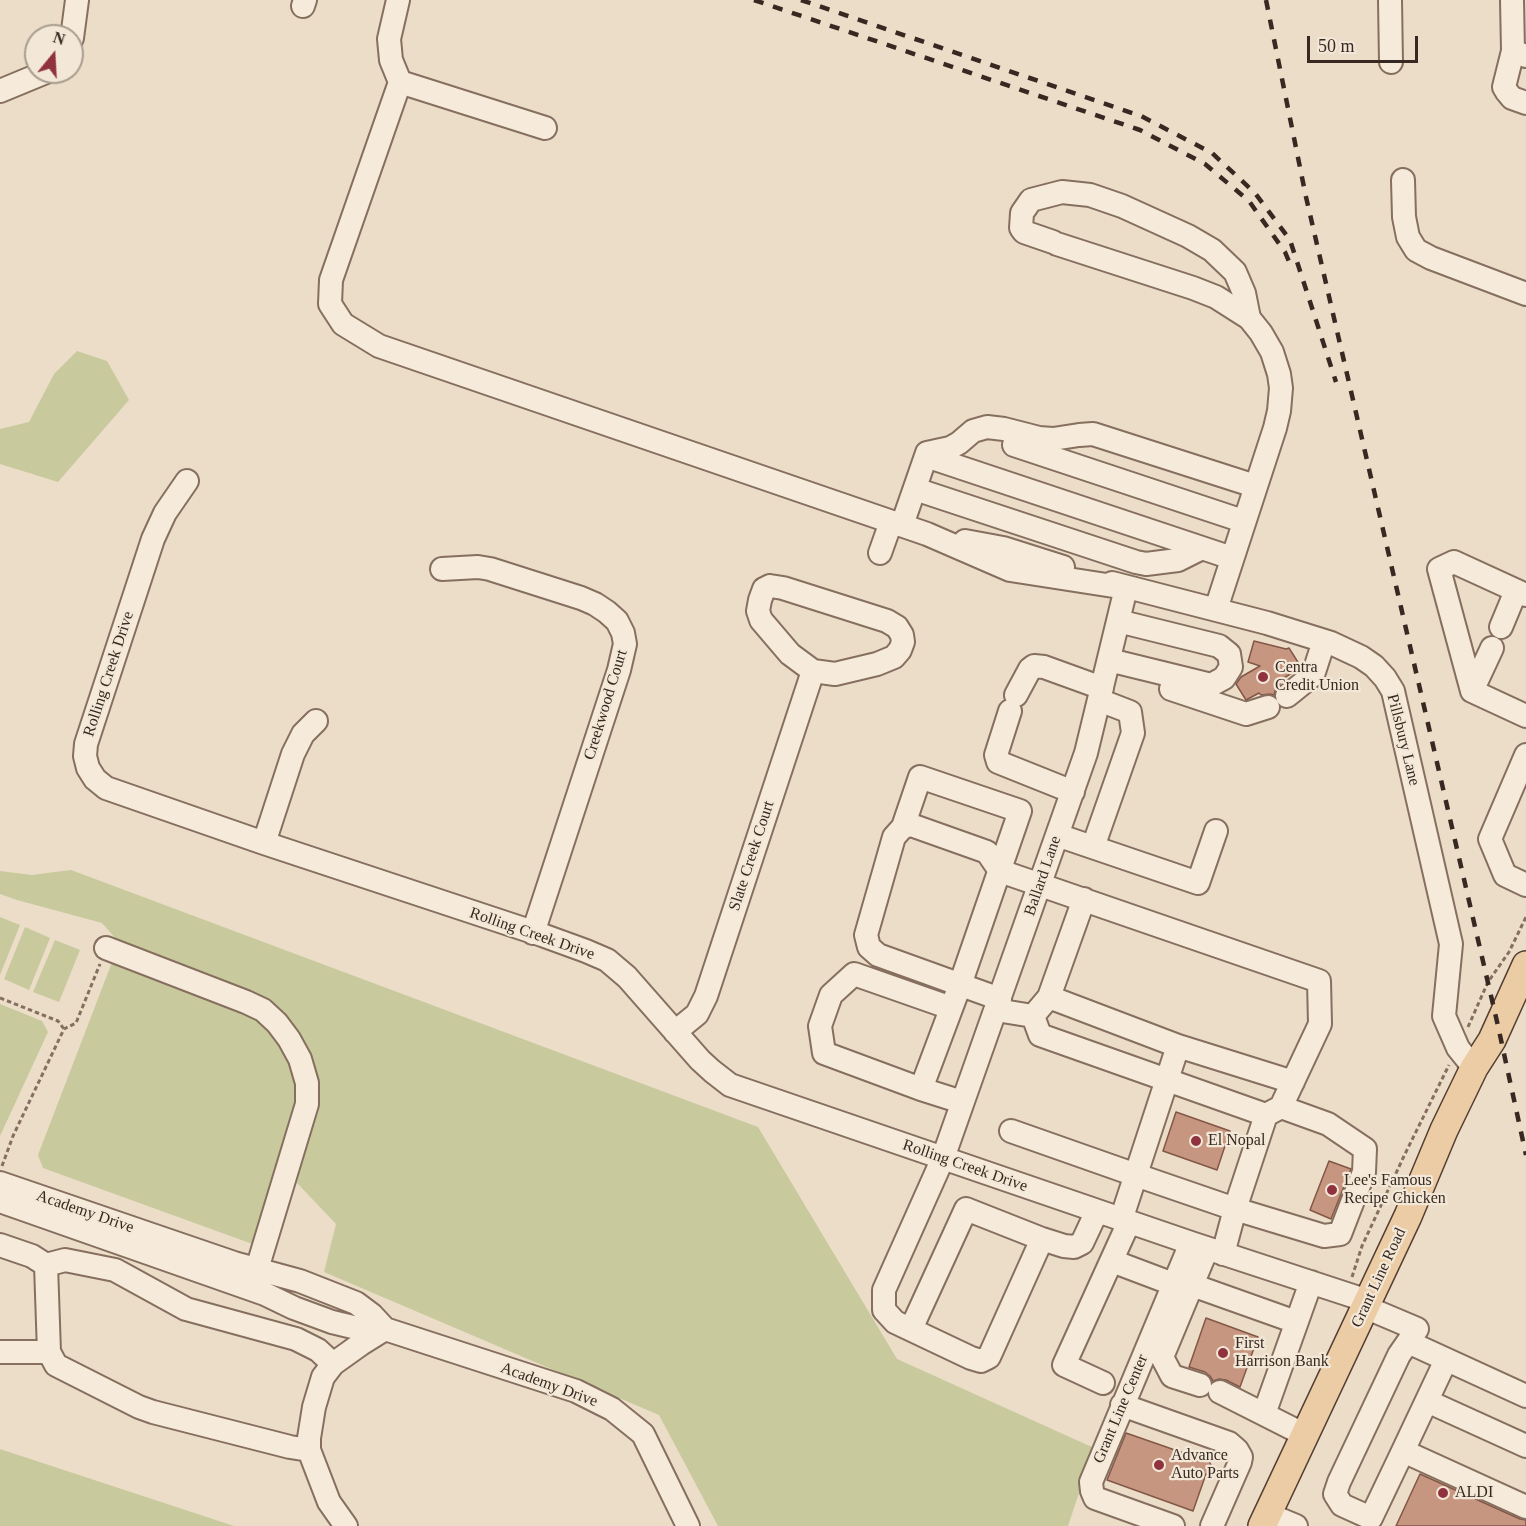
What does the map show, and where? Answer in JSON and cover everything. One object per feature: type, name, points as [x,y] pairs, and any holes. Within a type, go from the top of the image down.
[{"type":"main road","name":"Grant Line Road","points":[[1265,1520],[1305,1435],[1360,1300],[1408,1216],[1444,1130],[1466,1058],[1492,1040],[1526,965]]},
{"type":"street","points":[[74,24],[77,0]]},
{"type":"street","points":[[398,0],[389,39],[391,60],[400,82],[545,128]]},
{"type":"street","points":[[1390,0],[1391,62]]},
{"type":"street","points":[[1512,0],[1519,54],[1504,87],[1512,98],[1526,103]]},
{"type":"street","points":[[0,91],[24,81]]},
{"type":"street","name":"Pillsbury Lane","points":[[400,82],[332,280],[330,304],[343,324],[379,346],[927,534],[1011,570],[1126,588],[1216,609],[1324,641],[1347,650],[1374,666],[1393,691],[1451,944],[1444,1016],[1466,1058]]},
{"type":"street","points":[[1403,180],[1404,217],[1408,237],[1416,250],[1431,258],[1526,294]]},
{"type":"street","points":[[1216,609],[1277,419],[1281,388],[1272,352],[1249,318],[1216,297],[1024,232],[1021,228],[1022,213],[1031,200],[1062,192],[1090,195],[1122,206],[1188,236],[1212,250],[1235,272],[1244,293],[1249,318]]},
{"type":"street","points":[[880,554],[915,489],[927,453],[950,448],[973,431],[987,427],[1053,439],[1093,434],[1255,486]]},
{"type":"street","points":[[973,431],[1243,521]]},
{"type":"street","points":[[926,456],[1232,558]]},
{"type":"street","name":"Rolling Creek Drive","points":[[187,481],[165,513],[153,539],[86,744],[85,756],[88,768],[95,779],[106,788],[586,951],[614,965],[635,985],[700,1060],[730,1085],[1360,1300],[1417,1329],[1408,1342]]},
{"type":"street","points":[[915,489],[1136,562],[1146,564],[1178,560],[1202,548]]},
{"type":"street","points":[[1472,691],[1439,569],[1454,562],[1521,593],[1501,627]]},
{"type":"street","name":"Creekwood Court","points":[[442,569],[478,567],[490,569],[581,598],[607,612],[617,621],[623,633],[625,644],[620,670],[533,933]]},
{"type":"street","points":[[770,586],[783,588],[887,621],[897,627],[902,635],[903,642],[894,657],[877,664],[835,674],[813,671],[790,654],[761,620],[758,611],[764,589],[770,586]]},
{"type":"street","name":"Ballard Lane","points":[[911,1329],[895,1322],[884,1310],[884,1290],[943,1158],[1041,884],[1086,753],[1126,588]]},
{"type":"street","points":[[1104,679],[1211,685],[1224,678],[1231,667],[1229,654],[1219,646],[1118,621]]},
{"type":"street","points":[[1072,792],[998,762],[996,755],[1013,703],[1029,669],[1035,666],[1044,667],[1104,679],[1246,714],[1277,702],[1313,675],[1324,641]]},
{"type":"street","points":[[1472,691],[1492,648]]},
{"type":"street","name":"Slate Creek Court","points":[[675,1032],[697,1014],[706,996],[813,671]]},
{"type":"street","points":[[1093,847],[1133,733],[1130,712],[1104,679]]},
{"type":"street","points":[[1472,691],[1526,716]]},
{"type":"street","points":[[264,843],[292,754],[303,734],[316,721]]},
{"type":"street","points":[[1526,755],[1490,839],[1505,875],[1526,885]]},
{"type":"street","points":[[921,1089],[960,985],[1020,811],[920,777],[903,827],[894,837],[866,935],[869,947],[878,955],[960,985],[998,1005],[1033,1016]]},
{"type":"street","points":[[903,827],[911,825],[987,852],[1000,871],[1318,981],[1320,1024],[1293,1082],[1274,1111],[1235,1209],[1183,1285],[1162,1357],[1172,1376],[1210,1388],[1305,1435]]},
{"type":"street","points":[[1057,835],[1197,883],[1216,831]]},
{"type":"street","points":[[1033,1016],[1049,997],[1084,899]]},
{"type":"street","points":[[106,948],[263,1010],[277,1023],[300,1059],[307,1083],[307,1104],[265,1279]]},
{"type":"street","points":[[951,1008],[854,974],[831,995],[820,1026],[824,1053],[963,1102]]},
{"type":"street","points":[[1049,997],[1178,1046],[1293,1082]]},
{"type":"street","points":[[1011,1131],[1235,1209],[1324,1236],[1340,1234],[1364,1172],[1365,1149],[1328,1124],[1167,1080],[1040,1035],[1033,1016]]},
{"type":"street","points":[[1103,1383],[1064,1365],[1112,1261],[1136,1175],[1178,1046]]},
{"type":"street","name":"Academy Drive","points":[[0,1183],[234,1263],[265,1279],[294,1308],[332,1322],[357,1328],[385,1329],[576,1391],[612,1409],[642,1434],[688,1526]]},
{"type":"street","name":"Academy Drive","points":[[0,1201],[265,1279],[300,1281],[356,1304],[372,1315],[385,1329]]},
{"type":"street","points":[[1042,1239],[989,1357],[981,1360],[972,1358],[911,1329],[966,1209],[1042,1239],[1074,1248],[1082,1243],[1096,1211]]},
{"type":"street","points":[[0,1245],[32,1256],[46,1265],[66,1260],[115,1270],[186,1309],[296,1339],[318,1350],[333,1364]]},
{"type":"street","points":[[1112,1261],[1296,1322]]},
{"type":"street","points":[[46,1265],[49,1352],[56,1365],[153,1412],[309,1450]]},
{"type":"street","points":[[1264,1414],[1311,1282]]},
{"type":"street","name":"Grant Line Center","points":[[1173,1526],[1099,1500],[1093,1495],[1091,1486],[1092,1477],[1122,1405],[1183,1285]]},
{"type":"street","points":[[346,1526],[329,1502],[309,1450],[311,1424],[323,1377],[333,1364],[385,1329]]},
{"type":"street","points":[[1446,1359],[1371,1518],[1342,1505],[1335,1494],[1339,1482],[1399,1355],[1408,1342],[1446,1359],[1526,1396]]},
{"type":"street","points":[[0,1352],[49,1352]]},
{"type":"street","points":[[1426,1401],[1526,1446]]},
{"type":"street","points":[[1122,1405],[1229,1443],[1237,1449],[1241,1457],[1240,1462],[1212,1526]]},
{"type":"street","points":[[1403,1451],[1526,1507]]},
{"type":"street","points":[[1265,1520],[1296,1526]]},
{"type":"path","points":[[1360,1300],[1362,1246],[1404,1156],[1466,1058],[1488,982],[1509,952],[1526,917]]},
{"type":"path","points":[[0,1170],[13,1136],[64,1029],[76,1023],[106,948]]},
{"type":"path","points":[[0,998],[58,1021],[64,1029]]},
{"type":"green space","points":[[77,351],[107,361],[129,400],[58,482],[0,464],[0,429],[29,422],[54,374]]},
{"type":"green space","points":[[71,870],[758,1127],[897,1359],[1094,1448],[1068,1526],[718,1526],[659,1415],[324,1272],[336,1224],[297,1183],[316,1080],[301,1038],[125,949],[102,923],[0,894],[0,871],[32,875]]},
{"type":"green space","points":[[0,917],[20,925],[0,975]]},
{"type":"green space","points":[[25,927],[50,938],[29,990],[4,979]]},
{"type":"green space","points":[[55,940],[80,950],[59,1002],[33,992]]},
{"type":"green space","points":[[114,957],[255,1011],[274,1030],[303,1090],[258,1246],[43,1168],[38,1155]]},
{"type":"green space","points":[[0,1004],[42,1021],[48,1032],[0,1136]]},
{"type":"green space","points":[[0,1449],[234,1526],[0,1526]]},
{"type":"building","name":"Centra Credit Union","points":[[1254,641],[1289,648],[1301,667],[1278,682],[1280,684],[1274,695],[1259,693],[1246,700],[1236,684],[1241,677],[1260,666],[1248,662]]},
{"type":"building","name":"El Nopal","points":[[1176,1112],[1230,1131],[1217,1170],[1163,1151]]},
{"type":"building","name":"Lee's Famous Recipe Chicken","points":[[1329,1161],[1351,1169],[1331,1219],[1310,1210]]},
{"type":"building","name":"First Harrison Bank","points":[[1206,1318],[1258,1337],[1240,1387],[1226,1380],[1213,1381],[1205,1372],[1189,1367]]},
{"type":"building","name":"Advance Auto Parts","points":[[1126,1433],[1198,1458],[1206,1455],[1214,1471],[1206,1474],[1193,1511],[1107,1480]]},
{"type":"building","name":"ALDI","points":[[1420,1474],[1526,1520],[1526,1526],[1396,1526]]},
{"type":"railway","points":[[754,0],[1140,130],[1205,164],[1249,201],[1285,252],[1290,264]]},
{"type":"railway","points":[[801,0],[1141,116],[1212,153],[1255,193],[1290,240],[1336,382]]},
{"type":"railway","points":[[1266,0],[1306,197],[1526,1155]]},
{"type":"place","name":"Centra Credit Union","points":[[1263,677]]},
{"type":"place","name":"El Nopal","points":[[1196,1141]]},
{"type":"place","name":"Lee's Famous Recipe Chicken","points":[[1332,1190]]},
{"type":"place","name":"First Harrison Bank","points":[[1223,1353]]},
{"type":"place","name":"Advance Auto Parts","points":[[1159,1465]]},
{"type":"place","name":"ALDI","points":[[1443,1493]]}]
